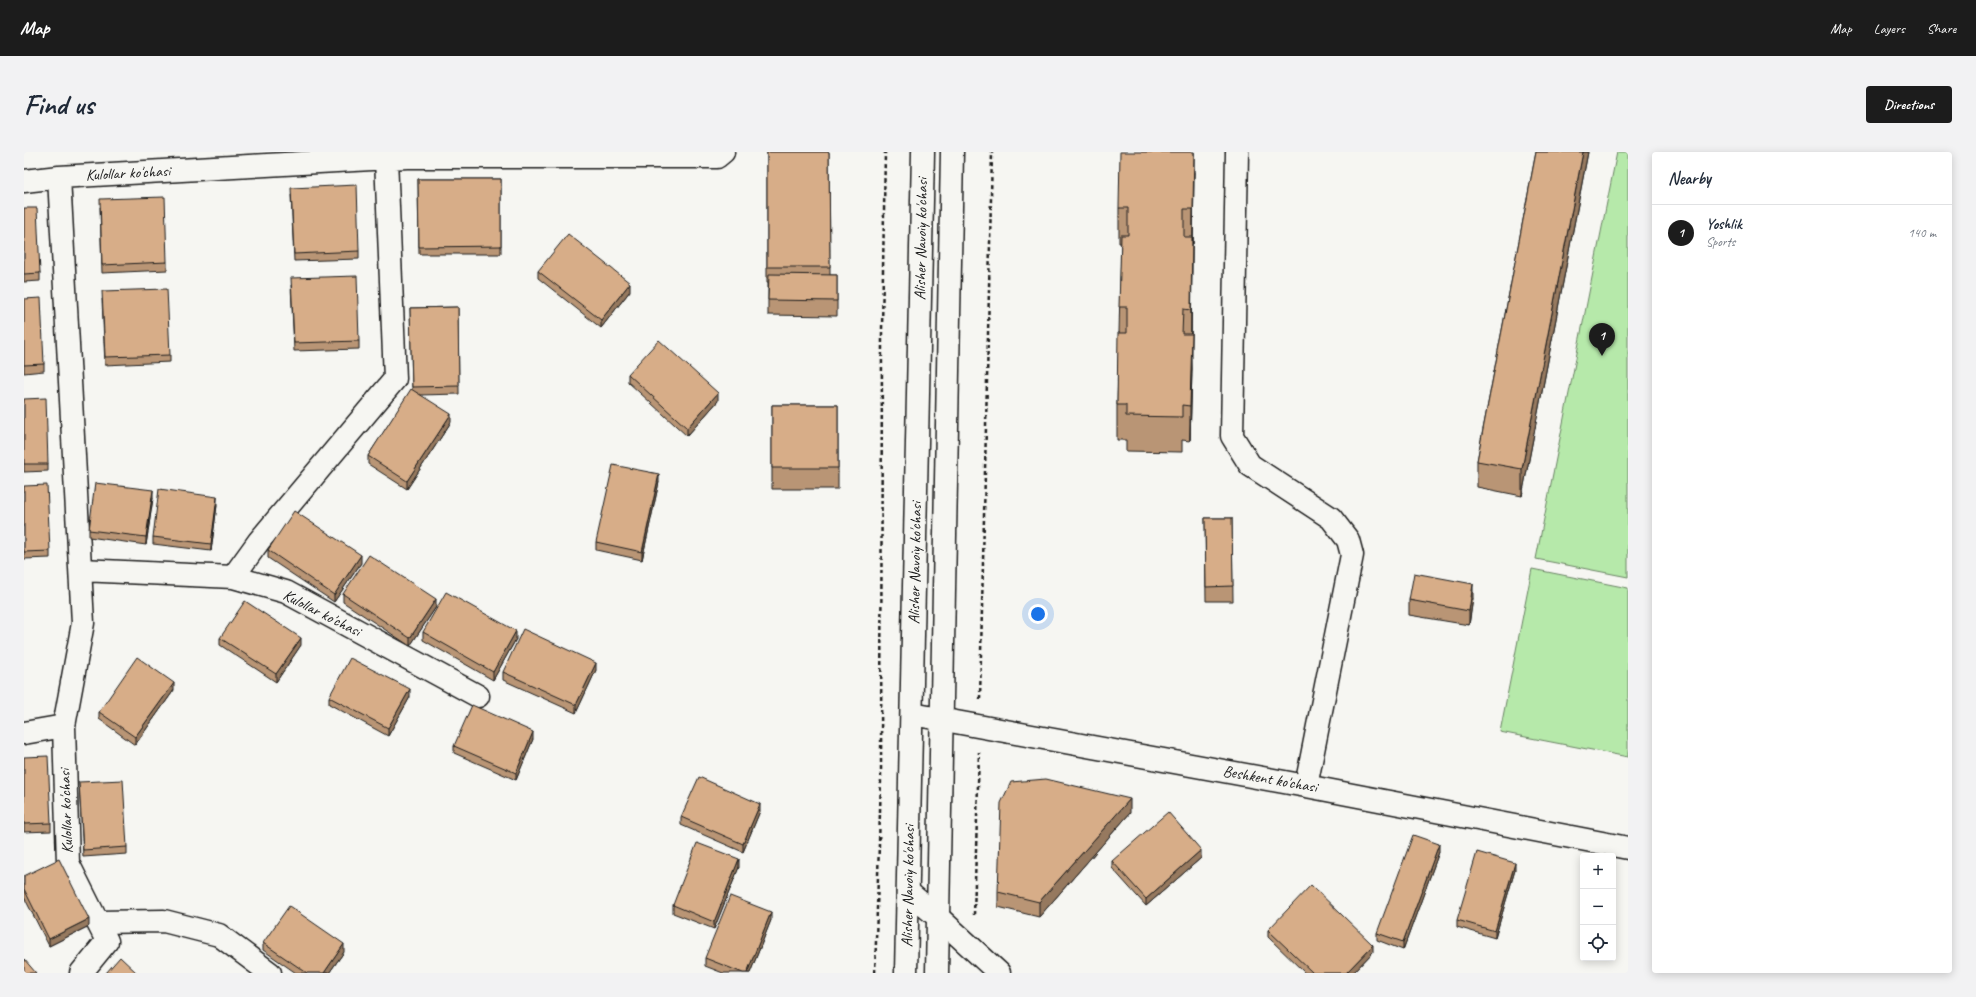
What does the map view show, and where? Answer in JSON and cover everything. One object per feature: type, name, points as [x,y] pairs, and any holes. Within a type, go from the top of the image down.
[{"type":"street","name":"Kulollar ko'chasi","points":[[24,181],[59,177],[386,158],[716,157],[723,152]]},
{"type":"street","name":"Alisher Navoiy ko'chasi","points":[[906,973],[923,152]]},
{"type":"street","name":"Alisher Navoiy ko'chasi","points":[[937,973],[952,152]]},
{"type":"street","points":[[1237,152],[1232,436],[1250,465],[1331,518],[1348,540],[1352,555],[1306,786]]},
{"type":"street","points":[[233,577],[259,541],[395,379],[386,158]]},
{"type":"street","name":"Kulollar ko'chasi","points":[[59,177],[84,623],[64,726],[68,863],[107,941],[81,973]]},
{"type":"street","name":"Kulollar ko'chasi","points":[[81,570],[233,577],[286,592],[478,696]]},
{"type":"street","name":"Beshkent ko'chasi","points":[[912,714],[1306,786],[1628,848]]},
{"type":"street","points":[[24,733],[64,726]]},
{"type":"street","points":[[908,892],[938,917],[999,973]]},
{"type":"street","points":[[98,922],[164,922],[219,935],[270,973]]},
{"type":"path","points":[[875,973],[881,779],[882,330],[885,152]]},
{"type":"path","points":[[973,949],[980,726],[992,152]]},
{"type":"green space","points":[[1617,152],[1628,152],[1628,577],[1536,559]]},
{"type":"green space","points":[[1532,569],[1628,588],[1628,757],[1500,732]]},
{"type":"building","points":[[767,152],[829,152],[830,267],[767,267]]},
{"type":"building","points":[[1120,152],[1194,152],[1193,209],[1184,209],[1184,237],[1192,237],[1191,310],[1183,309],[1182,334],[1192,334],[1190,406],[1182,405],[1182,417],[1126,416],[1126,405],[1117,405],[1118,333],[1127,333],[1127,307],[1119,307],[1121,235],[1128,235],[1128,208],[1119,208]]},
{"type":"building","points":[[1536,152],[1583,152],[1522,469],[1477,461]]},
{"type":"building","points":[[418,179],[501,179],[501,246],[419,247]]},
{"type":"building","points":[[357,185],[359,251],[294,254],[291,188]]},
{"type":"building","points":[[165,197],[167,262],[102,265],[100,199]]},
{"type":"building","points":[[24,208],[37,208],[40,273],[24,274]]},
{"type":"building","points":[[568,234],[630,283],[601,320],[538,271]]},
{"type":"building","points":[[769,274],[837,275],[837,301],[768,300]]},
{"type":"building","points":[[357,276],[359,341],[294,343],[291,278]]},
{"type":"building","points":[[167,289],[170,355],[105,357],[102,291]]},
{"type":"building","points":[[41,298],[44,364],[24,365],[24,299]]},
{"type":"building","points":[[458,307],[459,386],[412,387],[410,308]]},
{"type":"building","points":[[659,340],[718,393],[687,428],[628,374]]},
{"type":"building","points":[[411,389],[451,414],[407,481],[368,456]]},
{"type":"building","points":[[46,398],[48,464],[24,464],[24,399]]},
{"type":"building","points":[[772,405],[838,405],[838,468],[772,468]]},
{"type":"building","points":[[613,465],[659,474],[642,552],[596,542]]},
{"type":"building","points":[[95,483],[153,490],[146,537],[89,530]]},
{"type":"building","points":[[47,485],[50,551],[24,552],[24,486]]},
{"type":"building","points":[[159,489],[217,497],[211,544],[153,537]]},
{"type":"building","points":[[294,511],[361,555],[334,595],[268,550]]},
{"type":"building","points":[[1205,518],[1232,518],[1233,586],[1206,587]]},
{"type":"building","points":[[369,555],[436,599],[410,638],[343,594]]},
{"type":"building","points":[[1414,573],[1473,584],[1469,611],[1409,600]]},
{"type":"building","points":[[446,592],[516,631],[493,672],[423,632]]},
{"type":"building","points":[[245,601],[301,638],[276,674],[220,638]]},
{"type":"building","points":[[523,629],[596,663],[576,705],[503,672]]},
{"type":"building","points":[[137,657],[174,683],[135,737],[99,712]]},
{"type":"building","points":[[350,658],[410,689],[388,728],[329,697]]},
{"type":"building","points":[[472,705],[533,732],[516,773],[454,746]]},
{"type":"building","points":[[48,756],[51,823],[24,824],[24,757]]},
{"type":"building","points":[[699,777],[760,804],[743,844],[681,817]]},
{"type":"building","points":[[1046,779],[1130,799],[1039,902],[998,892],[1001,803],[1011,782]]},
{"type":"building","points":[[123,780],[127,847],[83,850],[79,782]]},
{"type":"building","points":[[1168,812],[1201,850],[1146,899],[1112,861]]},
{"type":"building","points":[[1413,835],[1439,844],[1403,942],[1377,933]]},
{"type":"building","points":[[697,843],[739,859],[714,922],[673,905]]},
{"type":"building","points":[[1477,852],[1515,863],[1495,931],[1457,920]]},
{"type":"building","points":[[59,859],[89,919],[49,939],[24,889],[24,876]]},
{"type":"building","points":[[1311,885],[1373,945],[1346,973],[1313,973],[1268,930]]},
{"type":"building","points":[[730,896],[771,912],[747,973],[743,973],[705,958]]},
{"type":"building","points":[[289,906],[344,944],[324,973],[307,973],[263,943]]},
{"type":"building","points":[[120,957],[137,973],[106,973]]},
{"type":"building","points":[[24,959],[36,973],[24,973]]},
{"type":"place","name":"Yoshlik","points":[[1602,356]]}]
